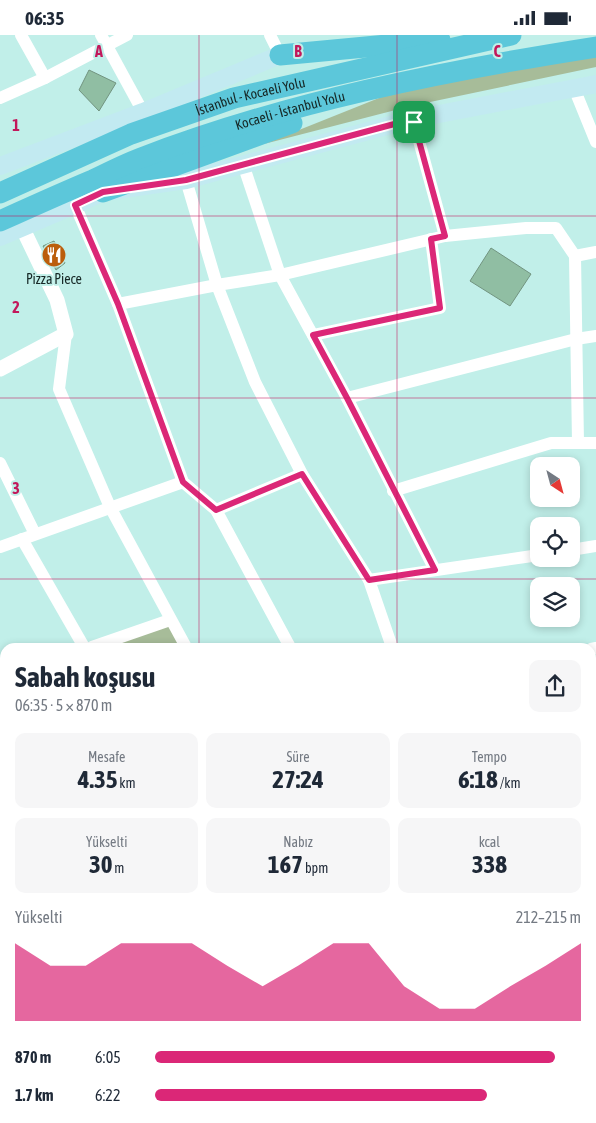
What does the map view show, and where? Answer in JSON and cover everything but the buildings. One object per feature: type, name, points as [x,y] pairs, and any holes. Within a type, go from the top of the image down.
[{"type":"highway","points":[[280,55],[492,35]]},
{"type":"highway","name":"İstanbul - Kocaeli Yolu","points":[[0,193],[131,134],[234,99],[511,35]]},
{"type":"highway","name":"Kocaeli - İstanbul Yolu","points":[[0,221],[150,155],[242,123],[395,84],[596,47]]},
{"type":"highway","points":[[103,192],[395,84]]},
{"type":"main road","points":[[0,166],[143,112],[280,55],[381,35]]},
{"type":"main road","points":[[0,237],[103,192],[186,180],[413,119],[596,84]]},
{"type":"street","points":[[21,35],[45,78]]},
{"type":"street","points":[[0,98],[45,78],[104,40],[127,35]]},
{"type":"street","points":[[270,35],[280,55]]},
{"type":"street","points":[[104,40],[143,112]]},
{"type":"street","points":[[574,88],[596,142]]},
{"type":"street","points":[[413,119],[445,236]]},
{"type":"street","points":[[244,164],[280,275],[347,398],[435,570]]},
{"type":"street","points":[[186,180],[217,285],[255,382],[302,474],[369,580],[391,643]]},
{"type":"street","points":[[75,205],[118,304],[183,482],[216,510],[288,643]]},
{"type":"street","points":[[22,227],[57,300],[66,334],[59,389],[110,507],[184,643]]},
{"type":"street","points":[[118,304],[280,275],[445,236],[526,228],[556,228],[576,256],[578,443]]},
{"type":"street","points":[[313,335],[440,308],[431,239]]},
{"type":"street","points":[[576,256],[596,252]]},
{"type":"street","points":[[0,369],[66,334]]},
{"type":"street","points":[[347,398],[576,339],[596,336]]},
{"type":"street","points":[[394,491],[551,443],[596,443]]},
{"type":"street","points":[[0,463],[35,535]]},
{"type":"street","points":[[216,510],[302,474]]},
{"type":"street","points":[[0,547],[183,482]]},
{"type":"street","points":[[22,539],[82,643]]},
{"type":"street","points":[[580,549],[596,546]]},
{"type":"street","points":[[369,580],[530,556]]},
{"type":"street","points":[[104,643],[170,620]]},
{"type":"green space","points":[[596,52],[596,67],[411,106],[264,144],[399,90]]},
{"type":"green space","points":[[173,624],[184,643],[116,643]]},
{"type":"place","name":"Pizza Piece","points":[[54,255]]},
{"type":"route","points":[[413,119],[414,122],[445,236],[431,239],[440,308],[313,335],[435,570],[369,580],[302,474],[216,510],[183,482],[118,304],[75,205],[103,192],[186,180],[413,119]]}]
